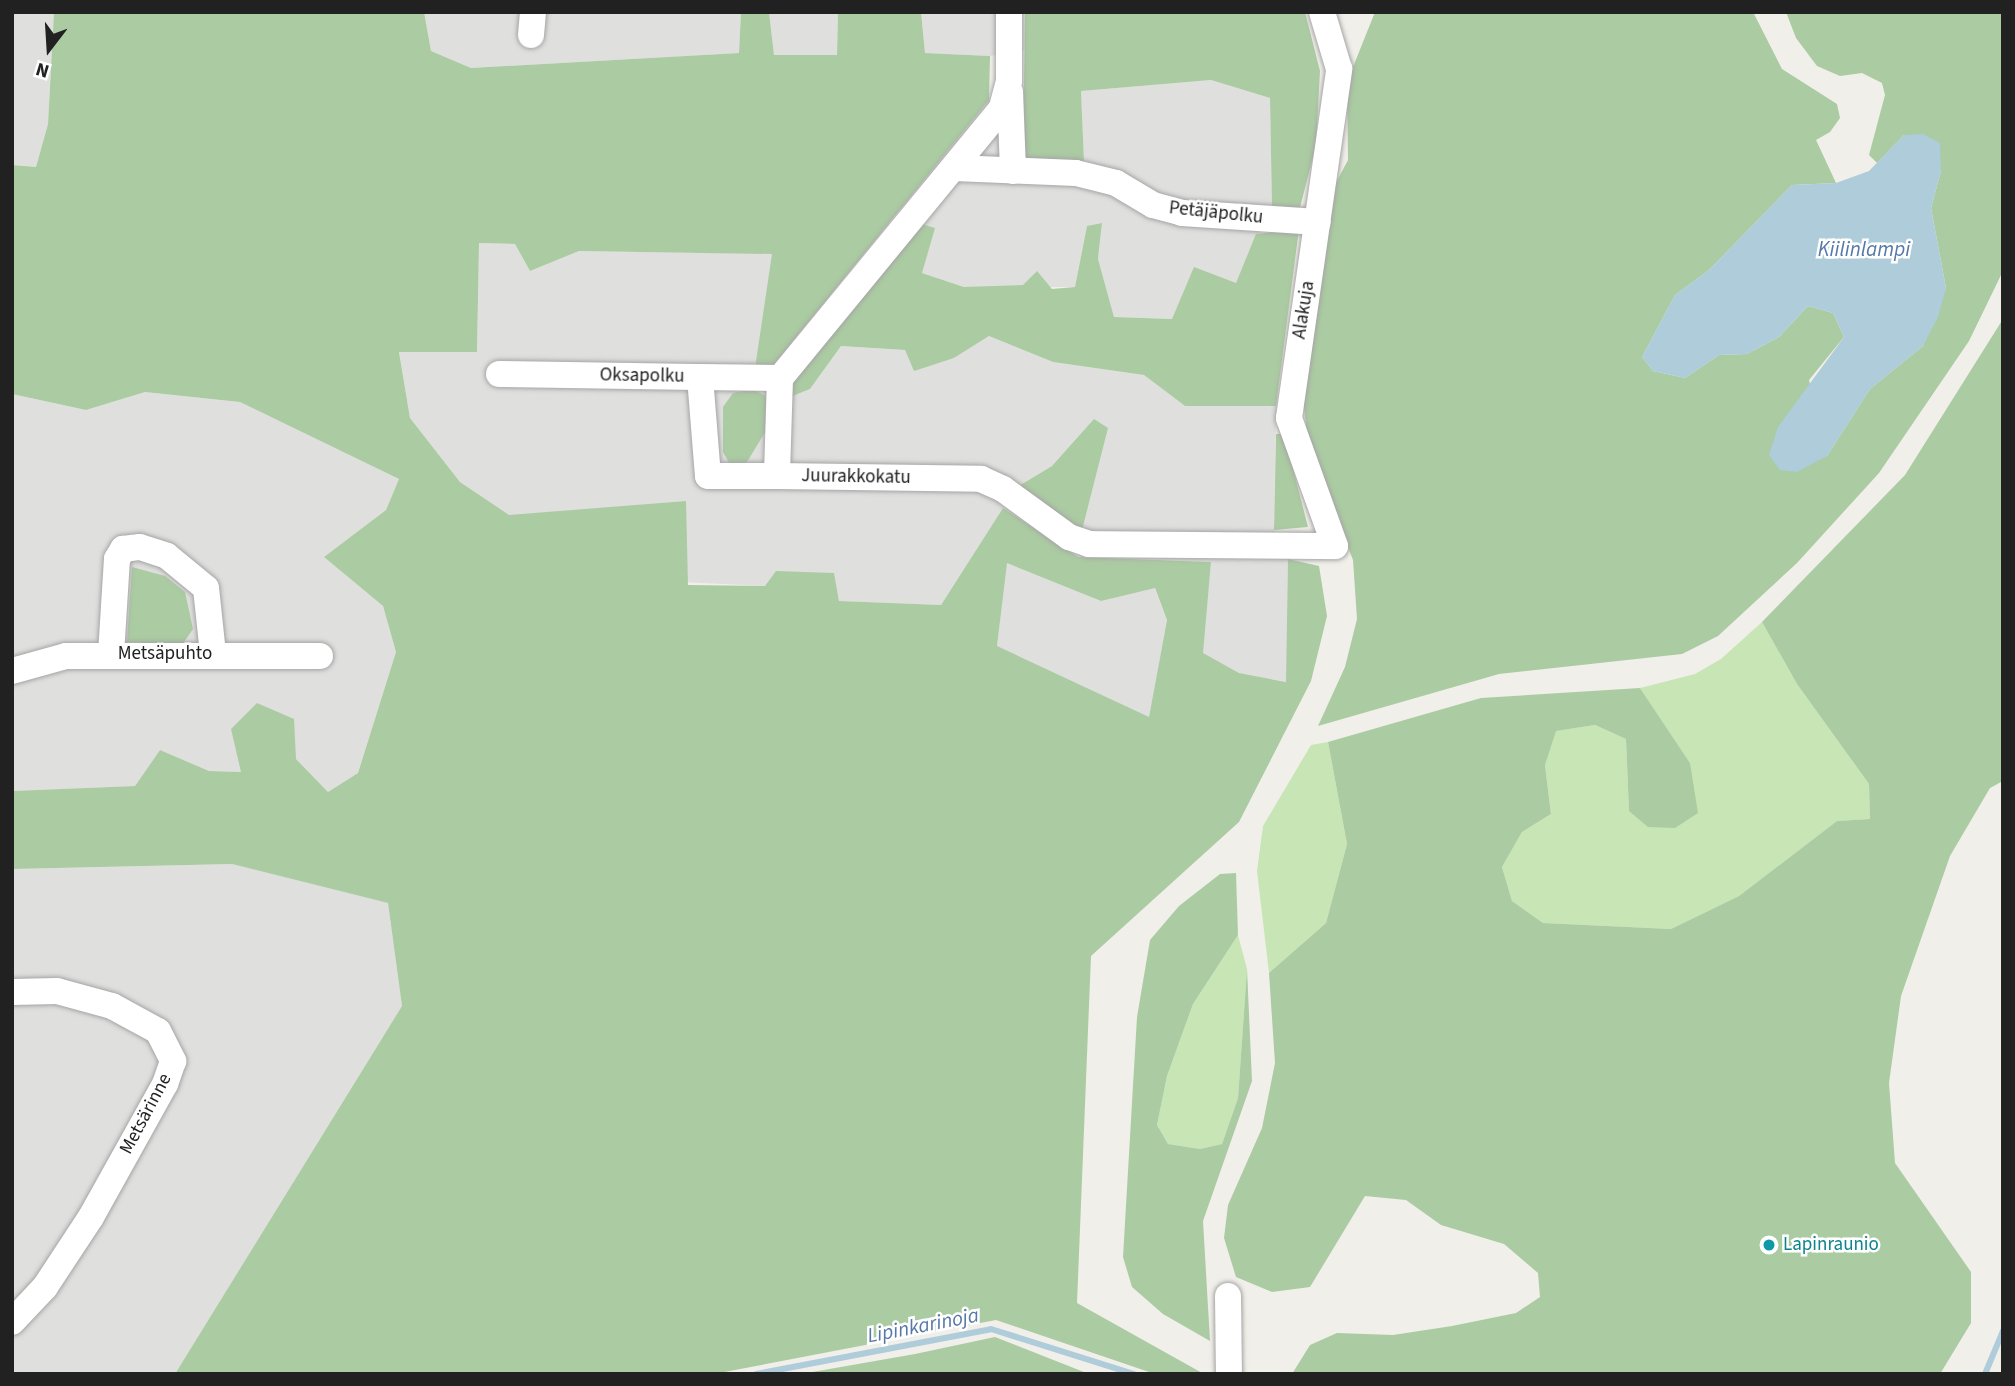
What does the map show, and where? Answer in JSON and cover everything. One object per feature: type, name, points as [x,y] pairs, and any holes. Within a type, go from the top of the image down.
[{"type":"street","points":[[1009,12],[1013,171]]},
{"type":"street","name":"Alakuja","points":[[1322,12],[1339,69],[1289,418],[1335,546]]},
{"type":"street","points":[[700,377],[780,378],[1002,108],[1009,81]]},
{"type":"street","name":"Petäjäpolku","points":[[954,168],[1076,173],[1116,183],[1153,205],[1182,213],[1318,222]]},
{"type":"street","name":"Oksapolku","points":[[499,374],[700,377],[708,476],[777,476]]},
{"type":"street","name":"Juurakkokatu","points":[[780,378],[777,476],[981,479],[1003,489],[1069,537],[1089,544],[1335,546]]},
{"type":"street","points":[[111,654],[117,559],[123,549],[140,547],[167,556],[206,589],[213,654]]},
{"type":"street","name":"Metsäpuhto","points":[[12,671],[66,656],[320,656]]},
{"type":"street","name":"Metsärinne","points":[[12,992],[57,991],[112,1006],[158,1031],[173,1061],[165,1084],[91,1217],[45,1287],[12,1322]]},
{"type":"street","points":[[1228,1296],[1229,1374]]},
{"type":"shaded area","points":[[12,12],[54,12],[48,124],[36,167],[12,165]]},
{"type":"shaded area","points":[[424,12],[741,12],[739,53],[471,68],[431,51]]},
{"type":"shaded area","points":[[769,12],[838,12],[837,55],[774,55]]},
{"type":"shaded area","points":[[921,12],[1025,12],[1025,50],[990,56],[925,53]]},
{"type":"shaded area","points":[[1211,80],[1270,98],[1272,209],[1236,283],[1172,319],[1114,317],[1098,259],[1102,223],[1087,227],[1075,287],[964,287],[922,273],[915,222],[898,211],[989,100],[1024,87],[1023,158],[1084,161],[1081,91]]},
{"type":"shaded area","points":[[479,243],[515,244],[530,271],[579,251],[773,254],[756,368],[794,381],[791,396],[810,389],[841,346],[905,350],[914,370],[954,358],[989,336],[1053,362],[1144,375],[1185,406],[1276,406],[1274,530],[1288,559],[1287,682],[1239,673],[1202,653],[1211,562],[1078,557],[1003,508],[941,605],[839,601],[834,574],[766,586],[681,582],[686,501],[509,516],[460,482],[410,418],[399,351],[477,352]],"holes":[[[1052,466],[1082,529],[1017,487]]]},
{"type":"shaded area","points":[[145,392],[240,402],[399,479],[386,510],[324,557],[383,606],[396,652],[358,773],[328,792],[296,759],[242,772],[209,771],[160,750],[135,786],[12,791],[12,394],[86,410]]},
{"type":"shaded area","points":[[1006,562],[1101,601],[1154,587],[1167,620],[1149,718],[997,647]]},
{"type":"shaded area","points":[[232,864],[388,903],[402,1006],[175,1374],[12,1374],[12,869]]},
{"type":"green space","points":[[54,12],[424,12],[431,51],[471,68],[739,53],[741,12],[769,12],[774,55],[837,55],[838,12],[921,12],[925,53],[990,56],[989,100],[771,368],[755,368],[772,254],[579,251],[530,271],[515,244],[479,243],[477,352],[399,352],[410,418],[460,482],[509,515],[686,501],[688,585],[765,586],[776,571],[834,573],[839,601],[941,605],[1003,508],[1078,557],[1211,562],[1203,653],[1239,673],[1286,682],[1288,559],[1319,566],[1327,616],[1311,681],[1239,822],[1091,956],[1077,1303],[1204,1374],[1155,1374],[996,1320],[714,1374],[175,1374],[402,1006],[388,903],[232,864],[12,869],[12,791],[135,786],[160,750],[209,771],[241,772],[231,729],[257,703],[294,719],[296,759],[328,792],[358,773],[396,652],[383,606],[324,557],[386,510],[399,479],[240,402],[145,392],[86,410],[12,394],[12,165],[36,167],[48,124]],"holes":[[[1007,563],[1101,601],[1155,588],[1167,620],[1149,717],[997,646]]]},
{"type":"green space","points":[[1025,12],[1305,12],[1320,71],[1316,146],[1298,215],[1272,209],[1270,98],[1211,80],[1081,91],[1084,161],[1023,158]]},
{"type":"green space","points":[[1375,12],[1753,12],[1782,69],[1837,104],[1840,118],[1830,132],[1816,140],[1836,183],[1792,185],[1709,270],[1675,295],[1642,357],[1653,371],[1685,378],[1719,355],[1747,354],[1779,337],[1808,306],[1833,313],[1844,337],[1809,380],[1827,456],[1870,389],[1923,346],[1946,288],[1931,208],[1941,171],[1904,135],[1877,163],[1869,155],[1885,95],[1882,83],[1862,73],[1840,76],[1817,66],[1796,38],[1786,12],[2003,12],[2002,273],[1969,341],[1879,473],[1797,563],[1718,636],[1682,654],[1499,674],[1318,726],[1345,667],[1357,619],[1353,560],[1309,448],[1300,376],[1328,198],[1348,160],[1347,82]]},
{"type":"green space","points":[[915,222],[935,228],[922,273],[964,287],[1023,285],[1037,271],[1052,289],[1075,287],[1087,226],[1102,223],[1098,259],[1114,317],[1172,319],[1194,267],[1236,283],[1256,234],[1299,229],[1276,406],[1185,406],[1144,375],[1053,362],[989,336],[954,358],[914,371],[905,350],[841,346],[810,389],[790,397],[794,381]]},
{"type":"green space","points":[[2003,319],[2003,781],[1990,788],[1950,856],[1901,996],[1889,1083],[1895,1163],[1971,1272],[1971,1323],[1940,1374],[1292,1374],[1310,1345],[1337,1333],[1393,1335],[1452,1326],[1516,1313],[1540,1297],[1538,1273],[1504,1244],[1441,1225],[1406,1200],[1365,1196],[1310,1287],[1272,1292],[1236,1277],[1224,1238],[1228,1205],[1262,1128],[1275,1063],[1269,973],[1326,923],[1347,844],[1328,742],[1481,698],[1640,688],[1690,763],[1698,813],[1675,828],[1648,827],[1629,811],[1626,739],[1595,725],[1556,731],[1545,765],[1551,814],[1522,832],[1502,867],[1512,901],[1543,923],[1671,929],[1739,896],[1837,821],[1870,819],[1869,784],[1797,684],[1762,622],[1905,475]]},
{"type":"green space","points":[[752,389],[766,396],[767,429],[747,462],[731,466],[723,452],[723,407],[733,393]]},
{"type":"green space","points":[[1094,419],[1108,428],[1082,530],[1017,487],[1052,466]]},
{"type":"green space","points":[[1276,434],[1284,434],[1308,527],[1274,530]]},
{"type":"green space","points":[[132,567],[165,576],[185,592],[193,629],[182,645],[127,642]]},
{"type":"green space","points":[[1762,622],[1797,684],[1869,784],[1870,819],[1837,821],[1739,896],[1671,929],[1543,923],[1512,901],[1502,867],[1522,832],[1551,814],[1545,765],[1555,731],[1595,725],[1626,739],[1629,811],[1690,763],[1640,688],[1695,674],[1721,659]]},
{"type":"green space","points":[[1328,742],[1347,844],[1326,923],[1269,973],[1257,871],[1263,826],[1311,745]]},
{"type":"green space","points":[[1236,873],[1238,935],[1193,1004],[1167,1076],[1157,1125],[1168,1144],[1200,1149],[1222,1144],[1238,1098],[1247,969],[1252,1081],[1203,1221],[1210,1341],[1163,1314],[1132,1287],[1123,1257],[1137,1017],[1150,940],[1179,906],[1220,874]]},
{"type":"green space","points":[[1238,935],[1247,969],[1238,1098],[1222,1144],[1200,1149],[1168,1144],[1157,1125],[1167,1076],[1193,1004]]},
{"type":"green space","points":[[995,1337],[1089,1374],[801,1374],[915,1354]]},
{"type":"water","name":"Kiilinlampi","points":[[1923,134],[1940,143],[1941,171],[1931,208],[1946,288],[1938,317],[1923,346],[1870,389],[1827,456],[1797,472],[1780,470],[1769,455],[1778,427],[1844,337],[1833,313],[1808,306],[1779,337],[1747,354],[1719,355],[1685,378],[1653,371],[1642,357],[1675,295],[1709,270],[1792,185],[1836,183],[1869,171],[1904,135]]},
{"type":"waterway","name":"Lipinkarinoja","points":[[756,1374],[991,1329],[1134,1374]]},
{"type":"waterway","name":"Lipinkarinoja","points":[[1985,1374],[2003,1331]]},
{"type":"place","name":"Lapinraunio","points":[[1769,1245]]}]
